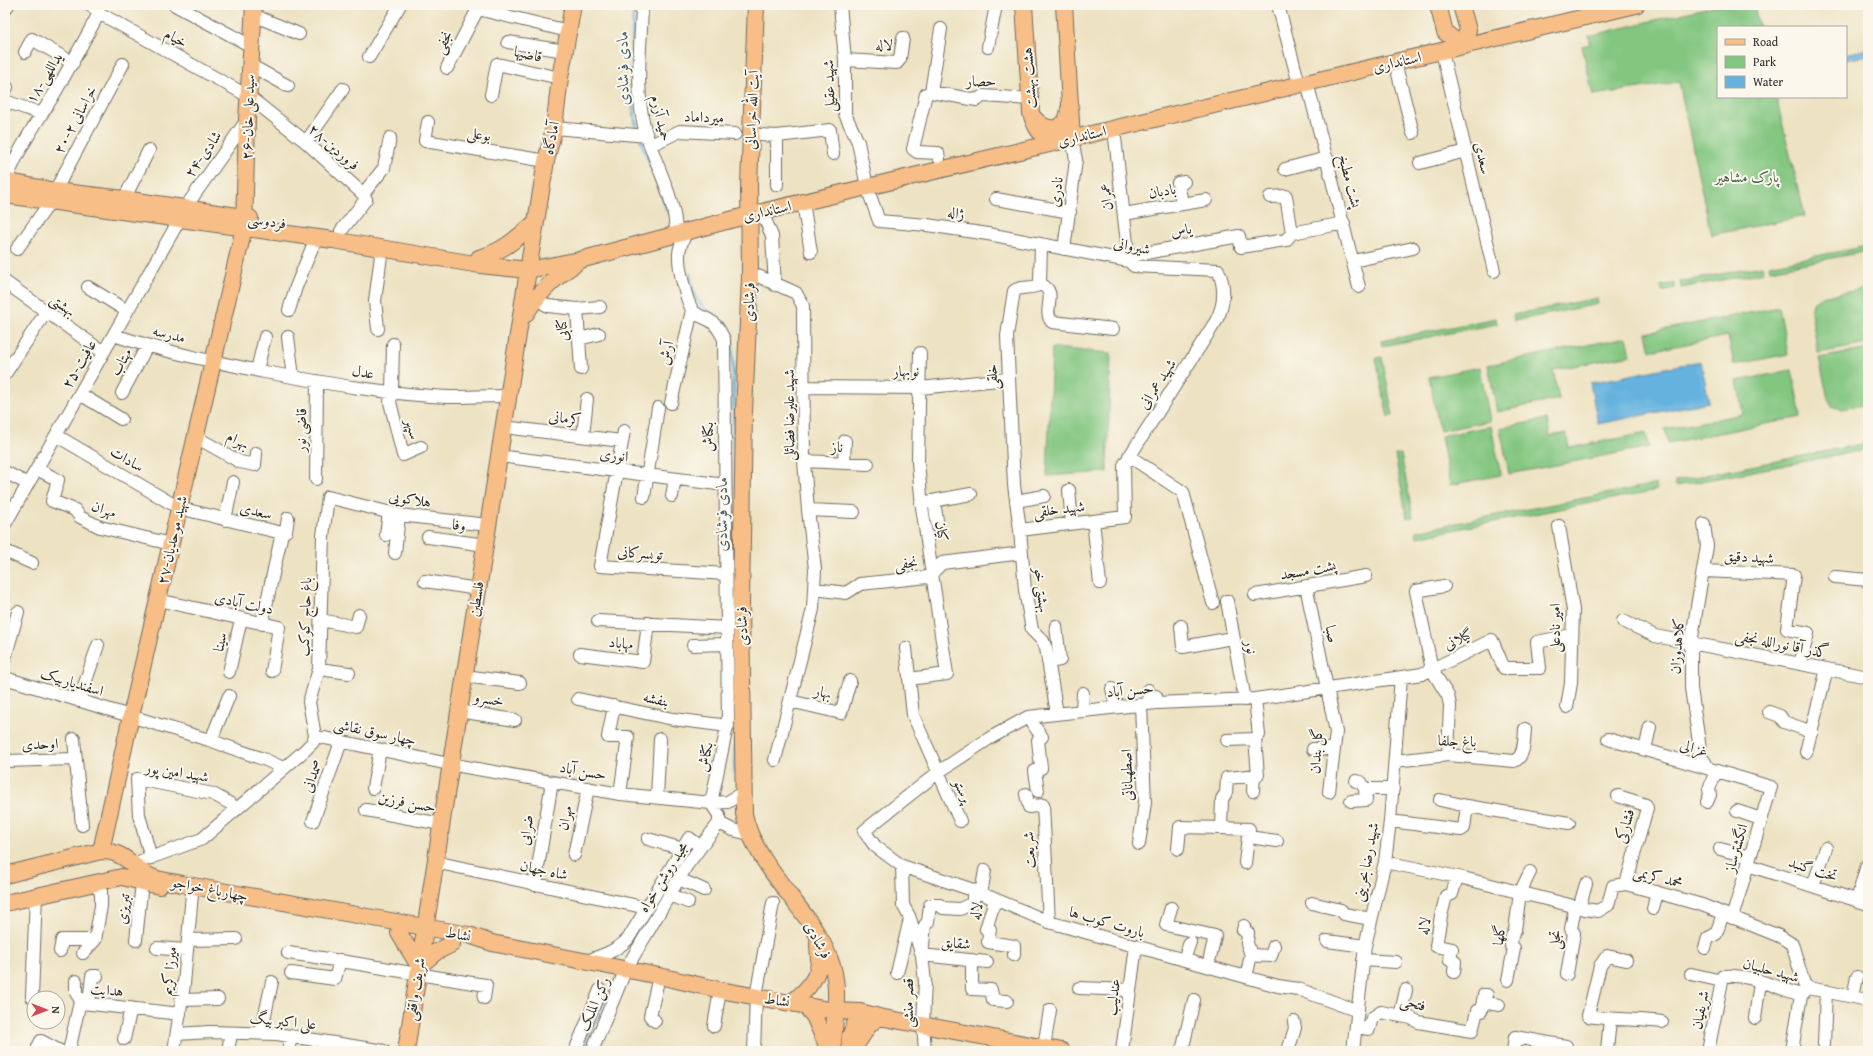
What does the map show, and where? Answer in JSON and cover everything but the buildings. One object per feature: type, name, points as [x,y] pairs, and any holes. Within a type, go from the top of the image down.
[{"type":"main road","name":"آمادگاه","points":[[529,267],[546,161],[554,128],[560,78],[573,5]]},
{"type":"main road","name":"آیت الله خراسانی","points":[[756,5],[760,24],[760,135],[756,213]]},
{"type":"main road","name":"آیت الله خراسانی","points":[[756,213],[760,24],[766,5]]},
{"type":"main road","name":"هشت بهشت","points":[[1024,5],[1031,106],[1035,126],[1041,135],[1051,143]]},
{"type":"main road","points":[[1064,5],[1072,138]]},
{"type":"main road","points":[[1438,5],[1446,32],[1461,46],[1468,30],[1461,5]]},
{"type":"main road","name":"استانداری","points":[[529,267],[580,260],[756,213],[1636,5]]},
{"type":"main road","name":"۲۶-سید علی خان","points":[[245,223],[247,120],[253,10]]},
{"type":"main road","points":[[1031,106],[1040,125],[1053,129],[1065,122],[1069,115],[1070,108]]},
{"type":"main road","name":"فردوسی","points":[[6,186],[52,197],[245,223],[341,231],[529,267]]},
{"type":"main road","name":"فردوسی","points":[[52,197],[124,199],[183,214]]},
{"type":"main road","name":"فرشادی","points":[[756,213],[750,276],[744,412],[741,603],[744,814],[749,834],[781,885],[819,934],[827,952],[837,988],[831,1051]]},
{"type":"main road","points":[[480,258],[495,253],[506,246],[536,222]]},
{"type":"main road","name":"فردوسی","points":[[245,223],[316,238],[480,265],[529,267]]},
{"type":"main road","name":"۲۷-شهید موحدیان","points":[[101,851],[245,223]]},
{"type":"main road","points":[[520,323],[535,298],[556,277],[580,260]]},
{"type":"main road","name":"فلسطین","points":[[424,933],[529,267]]},
{"type":"main road","name":"چهارباغ خواجو","points":[[5,875],[101,851],[117,853],[153,878],[424,933]]},
{"type":"main road","points":[[122,877],[128,869],[130,862]]},
{"type":"main road","points":[[42,866],[39,873],[40,880],[45,888],[52,891]]},
{"type":"main road","name":"چهارباغ خواجو","points":[[5,903],[96,881],[122,877],[192,894],[399,933],[424,933]]},
{"type":"main road","points":[[399,933],[418,970],[436,952],[452,944]]},
{"type":"main road","name":"نشاط","points":[[424,933],[452,944],[467,945],[492,943]]},
{"type":"main road","name":"نشاط","points":[[424,933],[469,935],[492,943],[659,976],[720,990],[834,1011],[860,1012],[879,1017],[924,1024],[1062,1051]]},
{"type":"main road","name":"شریف واقفی","points":[[406,1051],[424,933]]},
{"type":"main road","points":[[819,934],[819,962],[817,972],[798,1004],[814,1016],[831,1051]]},
{"type":"main road","points":[[851,1046],[860,1012]]},
{"type":"main road","points":[[851,1046],[869,1025],[879,1017]]},
{"type":"main road","points":[[833,1035],[836,1031],[842,1030],[847,1032],[851,1046]]},
{"type":"street","points":[[175,5],[251,46]]},
{"type":"street","points":[[368,57],[400,5]]},
{"type":"street","name":"حمید آزرم","points":[[642,5],[639,92],[649,140],[682,232]]},
{"type":"street","name":"شهید عقیلی","points":[[840,5],[845,60],[845,114],[858,142],[867,187]]},
{"type":"street","points":[[988,47],[996,5]]},
{"type":"street","name":"پشت مطبخ","points":[[1280,6],[1327,158],[1360,287]]},
{"type":"street","name":"نجفی","points":[[447,68],[479,7],[568,31]]},
{"type":"street","name":"۱۸-یداللهی","points":[[6,186],[11,169],[73,62],[95,9]]},
{"type":"street","name":"خیام","points":[[95,9],[248,96]]},
{"type":"street","points":[[253,10],[299,34]]},
{"type":"street","points":[[939,158],[938,153],[917,152],[913,149],[925,97],[931,92],[941,29]]},
{"type":"street","name":"لاله","points":[[845,60],[897,64],[900,59],[903,38]]},
{"type":"street","points":[[25,52],[32,39],[73,62]]},
{"type":"street","points":[[508,42],[565,51]]},
{"type":"street","name":"سعدی","points":[[1442,52],[1494,271]]},
{"type":"street","points":[[1395,62],[1413,133]]},
{"type":"street","name":"۲۰-خراسانی ۲","points":[[16,249],[52,197],[123,64]]},
{"type":"street","name":"قاضیها","points":[[491,95],[497,64],[560,78]]},
{"type":"street","points":[[250,66],[288,86]]},
{"type":"street","points":[[306,142],[343,88]]},
{"type":"street","name":"حصار","points":[[931,92],[977,100],[984,96],[1031,106]]},
{"type":"street","name":"۲۸-فروردین","points":[[248,96],[306,142],[363,194]]},
{"type":"street","points":[[5,101],[42,114]]},
{"type":"street","name":"۲۴-شادی","points":[[183,214],[247,120]]},
{"type":"street","name":"بوعلی","points":[[428,122],[425,141],[546,161]]},
{"type":"street","points":[[554,128],[649,140]]},
{"type":"street","name":"عمران","points":[[1114,128],[1129,258]]},
{"type":"street","points":[[760,135],[777,136],[830,130],[833,154]]},
{"type":"street","name":"میرداماد","points":[[649,140],[680,131],[735,134]]},
{"type":"street","points":[[777,136],[777,185]]},
{"type":"street","points":[[341,231],[366,199],[363,194],[384,168],[390,138]]},
{"type":"street","name":"نادری","points":[[1064,249],[1076,160],[1072,138]]},
{"type":"street","points":[[124,199],[149,150]]},
{"type":"street","points":[[1420,163],[1466,152]]},
{"type":"street","points":[[1285,169],[1327,158]]},
{"type":"street","points":[[1182,203],[1178,183],[1184,182]]},
{"type":"street","name":"ژاله","points":[[867,187],[879,221],[927,225],[988,234],[1064,249]]},
{"type":"street","points":[[1270,198],[1286,196],[1292,233],[1344,223]]},
{"type":"street","points":[[996,199],[1070,212]]},
{"type":"street","name":"بادبان","points":[[1124,214],[1206,200]]},
{"type":"street","points":[[803,202],[810,252]]},
{"type":"street","points":[[756,213],[772,236],[775,285]]},
{"type":"street","name":"۲۵-عافیت","points":[[6,522],[183,214]]},
{"type":"street","points":[[682,232],[679,253],[683,281],[692,310]]},
{"type":"street","name":"یاس","points":[[1129,258],[1239,236],[1241,247],[1286,240],[1292,233]]},
{"type":"street","points":[[289,310],[296,287],[316,238]]},
{"type":"street","points":[[1041,244],[1040,284],[1047,287],[1049,290],[1050,320],[1052,322],[1113,329]]},
{"type":"street","points":[[378,329],[375,301],[382,248]]},
{"type":"street","points":[[1353,261],[1413,248]]},
{"type":"street","name":"شیروانی","points":[[1064,249],[1129,258],[1134,266],[1218,270]]},
{"type":"street","name":"شهید عمرانی","points":[[1125,517],[1124,465],[1128,456],[1222,310],[1224,289],[1218,270]]},
{"type":"street","name":"شهید علیرضا فضائلی","points":[[750,276],[758,276],[775,285],[796,293],[803,306],[805,387],[804,461],[815,569],[815,589]]},
{"type":"street","name":"بهشتی","points":[[5,282],[104,352]]},
{"type":"street","name":"خلقی","points":[[1020,530],[1016,501],[1008,379],[1007,336],[1014,290],[1017,288],[1037,286],[1040,284]]},
{"type":"street","points":[[88,287],[127,311]]},
{"type":"street","name":"کتابی","points":[[535,298],[548,306],[577,309],[582,369]]},
{"type":"street","points":[[577,309],[600,306]]},
{"type":"street","name":"آرش","points":[[671,403],[692,310]]},
{"type":"street","name":"بکتاش","points":[[692,310],[698,316],[710,321],[718,328],[724,339],[728,726],[712,803]]},
{"type":"street","points":[[5,374],[46,312]]},
{"type":"street","points":[[579,339],[599,334]]},
{"type":"street","name":"مدرسه","points":[[117,336],[148,346],[214,362]]},
{"type":"street","points":[[257,370],[265,337]]},
{"type":"street","points":[[288,337],[293,377]]},
{"type":"street","points":[[392,344],[392,392]]},
{"type":"street","name":"مهتاب","points":[[122,393],[148,346]]},
{"type":"street","name":"کیان","points":[[909,679],[947,674],[921,504],[918,462],[920,353]]},
{"type":"street","name":"عدل","points":[[214,362],[293,377],[392,392],[448,396],[508,396]]},
{"type":"street","name":"نوبهار","points":[[805,387],[920,388],[1008,379]]},
{"type":"street","name":"قاضی نور","points":[[316,479],[317,381]]},
{"type":"street","name":"سپهر","points":[[392,392],[390,402],[403,455],[421,447]]},
{"type":"street","points":[[80,394],[121,419]]},
{"type":"street","points":[[584,436],[587,399]]},
{"type":"street","points":[[644,497],[658,408]]},
{"type":"street","name":"کرمانی","points":[[503,427],[584,436],[623,436],[617,472]]},
{"type":"street","name":"سادات","points":[[59,437],[179,508]]},
{"type":"street","name":"بهرام","points":[[196,437],[240,462],[255,464],[256,453]]},
{"type":"street","points":[[844,463],[845,441]]},
{"type":"street","name":"انوری","points":[[499,456],[725,486]]},
{"type":"street","points":[[1128,456],[1183,492],[1213,603]]},
{"type":"street","name":"ناز","points":[[804,461],[868,464]]},
{"type":"street","name":"مهران","points":[[37,468],[58,480],[52,501],[75,510],[80,517],[100,527],[171,544]]},
{"type":"street","points":[[5,472],[28,484]]},
{"type":"street","name":"تویسرکانی","points":[[617,472],[600,566],[726,574]]},
{"type":"street","points":[[672,496],[675,479]]},
{"type":"street","points":[[225,520],[233,482]]},
{"type":"street","points":[[1070,490],[1072,523]]},
{"type":"street","points":[[921,504],[971,494]]},
{"type":"street","points":[[1016,501],[1044,496]]},
{"type":"street","name":"هلاکویی","points":[[328,497],[394,514],[488,525]]},
{"type":"street","name":"باغ حاج کوکب","points":[[315,736],[309,702],[319,668],[323,536],[328,497]]},
{"type":"street","points":[[934,501],[938,527]]},
{"type":"street","name":"سعدی","points":[[179,508],[282,533],[262,624]]},
{"type":"street","points":[[808,510],[854,512]]},
{"type":"street","points":[[386,535],[394,514]]},
{"type":"street","points":[[394,514],[395,553]]},
{"type":"street","name":"شهید خلقی","points":[[1022,553],[1020,530],[1125,517]]},
{"type":"street","points":[[282,533],[286,530],[288,518]]},
{"type":"street","points":[[1093,521],[1100,583]]},
{"type":"street","name":"کلاهدوزان","points":[[1704,524],[1707,546],[1691,643],[1690,688],[1702,756],[1713,770]]},
{"type":"street","name":"امیر نادعلی","points":[[1559,526],[1573,610],[1571,683],[1567,707]]},
{"type":"street","name":"وفا","points":[[428,537],[485,545]]},
{"type":"street","points":[[5,551],[32,563]]},
{"type":"street","name":"نجفی","points":[[815,589],[846,593],[860,584],[928,577],[942,563],[1022,553]]},
{"type":"street","name":"بهشتی خو","points":[[1022,553],[1032,630],[1043,642],[1048,662]]},
{"type":"street","name":"شهید دقیق","points":[[1703,571],[1794,576],[1787,629],[1808,633],[1800,664]]},
{"type":"street","name":"پشت مسجد","points":[[1255,595],[1366,576]]},
{"type":"street","points":[[1835,577],[1868,580]]},
{"type":"street","points":[[425,581],[478,589]]},
{"type":"street","name":"صبا","points":[[1306,586],[1326,688]]},
{"type":"street","points":[[1444,586],[1416,591],[1432,670],[1448,696],[1450,705],[1448,755]]},
{"type":"street","points":[[775,760],[813,609],[815,589]]},
{"type":"street","name":"دولت آبادی","points":[[158,600],[242,620],[279,627],[272,671]]},
{"type":"street","name":"نور","points":[[1227,601],[1232,638],[1259,734],[1255,739],[1258,775],[1254,776]]},
{"type":"street","points":[[5,658],[18,612]]},
{"type":"street","points":[[321,620],[356,627],[359,615]]},
{"type":"street","name":"سینا","points":[[229,672],[242,620]]},
{"type":"street","points":[[1623,620],[1655,636],[1691,643]]},
{"type":"street","name":"مهاباد","points":[[598,621],[648,622],[727,628]]},
{"type":"street","name":"مهاباد","points":[[580,654],[643,662],[648,622]]},
{"type":"street","points":[[1056,626],[1060,660],[1048,662],[1057,714]]},
{"type":"street","points":[[1181,626],[1183,646],[1232,638]]},
{"type":"street","name":"گیلانی","points":[[1432,670],[1492,640],[1504,668],[1540,668],[1537,642],[1572,635]]},
{"type":"street","name":"گذر آقا نورالله نجفی","points":[[1691,643],[1868,677]]},
{"type":"street","points":[[693,645],[727,644]]},
{"type":"street","points":[[79,701],[98,645]]},
{"type":"street","name":"پرستو","points":[[906,648],[913,715],[960,822]]},
{"type":"street","points":[[319,668],[349,673]]},
{"type":"street","points":[[1806,752],[1827,669]]},
{"type":"street","name":"حسن آباد","points":[[864,831],[938,773],[990,738],[1028,717],[1156,703],[1250,699],[1422,674],[1432,670]]},
{"type":"street","points":[[464,676],[520,683]]},
{"type":"street","name":"شهید رضا بحرینی","points":[[1353,1051],[1365,946],[1385,862],[1393,789],[1401,677]]},
{"type":"street","name":"اسفندیاربیک","points":[[5,678],[131,716]]},
{"type":"street","name":"بهار","points":[[790,701],[841,713],[850,682]]},
{"type":"street","name":"گل بندان","points":[[1326,688],[1336,732],[1329,792]]},
{"type":"street","points":[[1112,689],[1117,707]]},
{"type":"street","points":[[1148,690],[1149,698],[1156,696],[1156,703]]},
{"type":"street","points":[[1082,710],[1083,693]]},
{"type":"street","points":[[211,740],[229,696]]},
{"type":"street","name":"بنفشه","points":[[578,699],[673,719],[728,726]]},
{"type":"street","name":"اصطهباناتی","points":[[1139,844],[1145,803],[1141,705]]},
{"type":"street","points":[[614,706],[608,737],[628,737],[620,794]]},
{"type":"street","name":"خسرو","points":[[459,711],[515,720]]},
{"type":"street","points":[[1769,712],[1780,716],[1784,722],[1812,732]]},
{"type":"street","points":[[131,716],[211,740],[266,760],[283,768]]},
{"type":"street","name":"شریعت","points":[[1028,717],[1042,737],[1038,740],[1041,768],[1035,771],[1029,807],[1043,805],[1049,922]]},
{"type":"street","points":[[1645,750],[1650,727]]},
{"type":"street","name":"باغ جلفا","points":[[1395,761],[1448,755],[1514,761],[1522,754],[1525,730]]},
{"type":"street","name":"چهار سوق نقاشی","points":[[130,862],[151,858],[202,839],[313,742],[315,736],[450,764]]},
{"type":"street","name":"اوحدی","points":[[74,739],[82,825]]},
{"type":"street","points":[[657,798],[660,739]]},
{"type":"street","points":[[1227,740],[1255,739]]},
{"type":"street","name":"غزالی","points":[[1608,739],[1771,787]]},
{"type":"street","name":"صمدانی","points":[[313,821],[341,742]]},
{"type":"street","points":[[1313,749],[1334,749]]},
{"type":"street","points":[[373,788],[380,750]]},
{"type":"street","name":"اوحدی","points":[[5,761],[75,759]]},
{"type":"street","name":"حسن آباد","points":[[450,764],[620,794],[657,798],[712,803],[728,802],[743,792]]},
{"type":"street","points":[[1707,802],[1713,770]]},
{"type":"street","points":[[1221,828],[1222,799],[1226,794],[1227,778],[1254,776],[1253,791]]},
{"type":"street","name":"شهید امین پور","points":[[151,858],[139,815],[138,779],[213,794],[231,804],[236,810]]},
{"type":"street","points":[[1351,801],[1366,800],[1365,789],[1361,782],[1356,781]]},
{"type":"street","name":"ضرابی","points":[[535,884],[552,782]]},
{"type":"street","name":"انگشترساز","points":[[1705,948],[1708,938],[1716,934],[1728,916],[1749,861],[1771,787]]},
{"type":"street","name":"مهران","points":[[574,855],[588,788]]},
{"type":"street","points":[[1365,789],[1393,789]]},
{"type":"street","name":"فشارکی","points":[[1618,796],[1646,805],[1647,808],[1626,884]]},
{"type":"street","points":[[1440,800],[1569,823]]},
{"type":"street","points":[[712,803],[719,815],[719,823],[733,830],[749,834]]},
{"type":"street","points":[[1390,821],[1461,830],[1464,828],[1467,806]]},
{"type":"street","name":"حسن فرزین","points":[[366,810],[441,824]]},
{"type":"street","points":[[1737,811],[1762,819]]},
{"type":"street","name":"مجید روشن خواه","points":[[626,970],[679,879],[701,851],[719,823]]},
{"type":"street","points":[[1178,849],[1180,827],[1250,829],[1245,862]]},
{"type":"street","name":"باروت کوب ها","points":[[864,831],[875,846],[902,866],[930,872],[1049,922],[1278,986],[1298,989],[1358,1011]]},
{"type":"street","points":[[1249,837],[1269,843]]},
{"type":"street","name":"مجید روشن خواه","points":[[585,961],[605,955],[620,947],[636,928],[689,838],[701,851]]},
{"type":"street","points":[[648,839],[683,849]]},
{"type":"street","points":[[1813,886],[1826,848]]},
{"type":"street","name":"تخت گنبد","points":[[1720,849],[1813,886],[1862,902]]},
{"type":"street","name":"شاه جهان","points":[[435,862],[647,908]]},
{"type":"street","name":"محمد کریمی","points":[[1385,862],[1457,877],[1577,907],[1598,910],[1603,909],[1608,905],[1613,886],[1626,884],[1657,892],[1674,893],[1702,906],[1779,936],[1792,944],[1805,992]]},
{"type":"street","points":[[1862,902],[1867,865]]},
{"type":"street","name":"قصر منشی","points":[[902,866],[903,905],[910,919],[922,955]]},
{"type":"street","points":[[977,892],[985,870]]},
{"type":"street","name":"گلها","points":[[1508,980],[1514,948],[1511,946],[1512,936],[1515,930],[1520,893],[1530,872]]},
{"type":"street","name":"لاله","points":[[1454,972],[1455,962],[1450,960],[1452,949],[1436,946],[1446,896],[1452,894],[1457,877]]},
{"type":"street","points":[[679,879],[704,890]]},
{"type":"street","points":[[83,953],[94,940],[101,891],[97,888],[96,881]]},
{"type":"street","name":"تبریزی","points":[[136,940],[142,882]]},
{"type":"street","name":"تجلی","points":[[1567,974],[1574,933],[1571,928],[1586,884]]},
{"type":"street","name":"قصر منشی","points":[[925,1051],[925,982],[922,955],[925,925],[928,922],[930,906],[940,905],[943,908],[960,909],[973,903],[977,892]]},
{"type":"street","points":[[1653,910],[1657,892]]},
{"type":"street","name":"میرزا کریم","points":[[174,1051],[182,1000],[192,894]]},
{"type":"street","points":[[32,990],[36,895]]},
{"type":"street","points":[[669,895],[688,902]]},
{"type":"street","name":"لاله","points":[[995,900],[986,929],[990,929],[988,942],[1014,946],[1014,954]]},
{"type":"street","points":[[1312,903],[1341,910],[1344,914],[1371,919]]},
{"type":"street","points":[[754,1051],[756,996],[773,904]]},
{"type":"street","points":[[1171,908],[1166,925],[1215,936],[1208,966]]},
{"type":"street","points":[[897,972],[910,919]]},
{"type":"street","points":[[1244,926],[1243,930],[1248,933],[1247,943],[1251,954],[1246,977]]},
{"type":"street","points":[[157,948],[236,939]]},
{"type":"street","points":[[60,952],[62,940],[94,940]]},
{"type":"street","points":[[1327,941],[1365,946]]},
{"type":"street","points":[[1184,960],[1190,942]]},
{"type":"street","name":"عندلیب","points":[[1122,1051],[1136,946]]},
{"type":"street","points":[[1251,954],[1271,956],[1274,946]]},
{"type":"street","points":[[288,953],[418,970],[486,985],[484,998]]},
{"type":"street","name":"شقایق","points":[[922,955],[987,962]]},
{"type":"street","points":[[1626,960],[1607,956],[1600,966],[1588,1016],[1610,1019],[1632,1019],[1662,1022]]},
{"type":"street","points":[[291,972],[335,979],[340,960]]},
{"type":"street","points":[[972,960],[972,989],[990,990],[993,1000],[1007,1001]]},
{"type":"street","points":[[1363,960],[1396,962]]},
{"type":"street","name":"رکن الملک","points":[[592,1051],[626,970]]},
{"type":"street","name":"شهید حلبیان","points":[[1691,974],[1722,979],[1741,977],[1805,992],[1826,992],[1868,1000]]},
{"type":"street","points":[[86,1003],[92,976],[97,976]]},
{"type":"street","points":[[655,1021],[650,1016],[659,976]]},
{"type":"street","points":[[1853,997],[1857,977]]},
{"type":"street","name":"شریفیان","points":[[1708,1051],[1722,979]]},
{"type":"street","points":[[76,981],[76,993],[86,1003]]},
{"type":"street","points":[[261,1033],[272,982]]},
{"type":"street","points":[[1755,1018],[1760,982]]},
{"type":"street","points":[[1079,988],[1130,990]]},
{"type":"street","name":"رکن الملک","points":[[574,1051],[600,990]]},
{"type":"street","points":[[714,1026],[720,990]]},
{"type":"street","points":[[1400,1016],[1406,990]]},
{"type":"street","points":[[1792,1051],[1805,992]]},
{"type":"street","points":[[1824,1044],[1826,992]]},
{"type":"street","points":[[182,1000],[218,999]]},
{"type":"street","points":[[1182,1051],[1194,1000]]},
{"type":"street","name":"هدایت","points":[[69,1051],[79,1006],[86,1003],[180,1014]]},
{"type":"street","name":"فتحی","points":[[1356,1027],[1369,1029],[1372,1018],[1381,1012],[1411,1018],[1418,1022],[1472,1031],[1479,1003],[1499,1005]]},
{"type":"street","points":[[124,1039],[131,1008]]},
{"type":"street","points":[[1044,1047],[1050,1010]]},
{"type":"street","points":[[1607,1051],[1610,1019]]},
{"type":"street","points":[[1288,1051],[1295,1028],[1294,1022]]},
{"type":"street","name":"علی اکبر بیگ","points":[[177,1034],[210,1032],[261,1033],[291,1036],[384,1051]]},
{"type":"street","points":[[228,1051],[231,1033]]},
{"type":"street","points":[[288,1051],[291,1036]]},
{"type":"street","points":[[1513,1051],[1515,1037],[1566,1046]]},
{"type":"street","points":[[38,1047],[41,1041],[60,1051]]},
{"type":"green space","name":"پارک مشاهیر","points":[[1718,5],[1754,5],[1759,26],[1717,26],[1717,98],[1776,98],[1805,216],[1711,235],[1679,82],[1593,95],[1582,46],[1590,44],[1589,36]]},
{"type":"green space","points":[[1868,246],[1868,251],[1770,270],[1769,265]]},
{"type":"green space","points":[[1762,266],[1764,272],[1681,288],[1680,282]]},
{"type":"green space","points":[[1674,283],[1675,289],[1662,292],[1661,286]]},
{"type":"green space","points":[[1868,288],[1868,344],[1818,353],[1811,312],[1813,303],[1821,297]]},
{"type":"green space","points":[[1597,298],[1598,304],[1514,321],[1513,315]]},
{"type":"green space","points":[[1779,307],[1788,354],[1734,365],[1728,336],[1650,351],[1646,333]]},
{"type":"green space","points":[[1496,318],[1497,324],[1382,346],[1381,341]]},
{"type":"green space","points":[[1627,337],[1631,355],[1553,370],[1559,399],[1497,412],[1488,365]]},
{"type":"green space","points":[[1052,348],[1111,353],[1107,472],[1047,476]]},
{"type":"green space","points":[[1868,349],[1868,404],[1843,409],[1833,407],[1828,399],[1819,358]]},
{"type":"green space","points":[[1382,357],[1393,416],[1388,417],[1376,358]]},
{"type":"green space","points":[[1480,367],[1490,421],[1440,431],[1429,377]]},
{"type":"green space","points":[[1792,370],[1801,417],[1668,443],[1665,429],[1743,414],[1737,381]]},
{"type":"green space","points":[[1547,419],[1550,436],[1566,433],[1569,448],[1646,433],[1649,447],[1509,474],[1500,428]]},
{"type":"green space","points":[[1491,426],[1501,475],[1450,485],[1441,436]]},
{"type":"green space","points":[[1868,443],[1868,449],[1676,486],[1675,481]]},
{"type":"green space","points":[[1401,454],[1413,517],[1407,518],[1395,455]]},
{"type":"green space","points":[[1656,484],[1657,490],[1417,537],[1416,531]]},
{"type":"water","points":[[1868,49],[1868,55],[1847,60],[1847,54]]},
{"type":"water","points":[[1701,361],[1709,402],[1598,424],[1590,383]]},
{"type":"waterway","name":"مادی فرشادی","points":[[633,5],[632,100],[637,131]]},
{"type":"waterway","name":"مادی فرشادی","points":[[641,140],[668,212]]},
{"type":"waterway","name":"مادی فرشادی","points":[[690,274],[693,292],[701,305],[712,315],[728,325],[732,336],[734,402],[732,510]]},
{"type":"waterway","name":"مادی فرشادی","points":[[733,606],[733,624]]},
{"type":"waterway","name":"مادی فرشادی","points":[[734,772],[735,708]]},
{"type":"waterway","name":"مادی فرشادی","points":[[584,1051],[605,998]]}]
